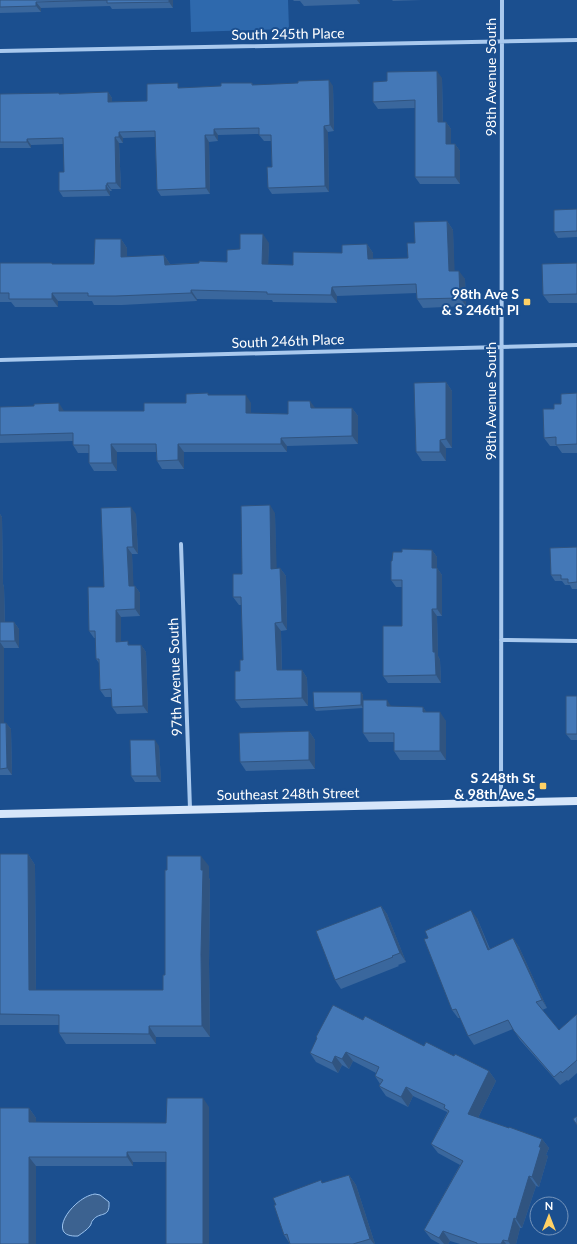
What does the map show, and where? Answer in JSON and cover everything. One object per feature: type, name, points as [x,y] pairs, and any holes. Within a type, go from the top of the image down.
[{"type":"street","name":"98th Avenue South","points":[[501,802],[502,0]]},
{"type":"street","name":"South 245th Place","points":[[0,51],[577,40]]},
{"type":"street","name":"South 246th Place","points":[[0,360],[577,345]]},
{"type":"street","name":"97th Avenue South","points":[[181,544],[190,809]]},
{"type":"street","points":[[501,640],[577,640]]},
{"type":"street","name":"Southeast 248th Street","points":[[0,814],[577,801]]},
{"type":"shaded area","points":[[190,0],[288,0],[289,29],[191,32]]},
{"type":"shaded area","points":[[95,1194],[100,1195],[109,1202],[108,1211],[96,1217],[92,1221],[91,1225],[78,1236],[68,1235],[63,1231],[63,1224],[71,1209],[78,1202]]},
{"type":"building","points":[[0,0],[107,0],[36,2],[36,6],[0,7]]},
{"type":"building","points":[[107,0],[169,0],[169,2],[107,3]]},
{"type":"building","points":[[437,71],[438,122],[446,122],[446,144],[455,144],[455,177],[415,177],[415,100],[373,102],[373,82],[387,81],[387,72]]},
{"type":"building","points":[[329,80],[330,125],[324,126],[325,186],[268,188],[267,167],[272,167],[271,135],[259,135],[259,128],[214,129],[214,135],[205,135],[206,188],[157,190],[155,131],[119,132],[119,137],[115,137],[116,183],[107,183],[106,190],[59,191],[59,172],[64,172],[63,138],[27,139],[27,142],[0,142],[0,94],[108,92],[108,102],[147,101],[147,84],[178,83],[178,88],[221,86],[221,83],[252,83],[252,85]]},
{"type":"building","points":[[577,209],[577,231],[554,232],[554,210]]},
{"type":"building","points":[[447,221],[449,271],[459,271],[460,298],[417,299],[416,284],[332,287],[331,295],[267,294],[267,292],[191,290],[191,293],[116,296],[88,296],[88,293],[52,293],[52,299],[9,299],[9,293],[0,293],[0,263],[94,264],[95,239],[121,239],[121,257],[164,255],[165,265],[199,263],[199,261],[227,262],[227,250],[240,249],[240,234],[263,234],[262,264],[293,265],[293,252],[342,253],[342,245],[367,244],[368,259],[408,258],[407,243],[415,243],[414,222]]},
{"type":"building","points":[[577,263],[577,294],[543,295],[542,264]]},
{"type":"building","points":[[446,382],[446,439],[440,440],[440,452],[416,452],[414,383]]},
{"type":"building","points":[[208,393],[208,395],[246,395],[246,413],[288,414],[288,401],[310,401],[311,408],[352,408],[352,436],[281,438],[281,444],[178,444],[178,460],[157,461],[156,444],[111,444],[112,463],[89,463],[89,445],[73,445],[73,433],[0,435],[0,407],[34,406],[34,404],[59,403],[59,411],[144,411],[144,403],[186,403],[186,394]]},
{"type":"building","points":[[577,393],[577,444],[556,445],[556,437],[544,438],[543,409],[554,409],[554,404],[561,404],[561,394]]},
{"type":"building","points":[[270,505],[271,569],[280,568],[282,622],[275,623],[277,670],[302,670],[302,698],[235,700],[235,671],[240,671],[240,660],[243,660],[241,597],[233,597],[233,574],[242,574],[241,506]]},
{"type":"building","points":[[131,507],[133,547],[127,547],[129,586],[135,586],[135,609],[116,610],[116,642],[128,641],[128,645],[141,645],[143,706],[112,707],[111,689],[100,690],[99,659],[96,659],[95,631],[89,631],[88,587],[104,587],[101,508]]},
{"type":"building","points":[[577,547],[577,582],[568,583],[568,579],[561,579],[561,575],[551,575],[550,548]]},
{"type":"building","points":[[402,549],[432,550],[432,568],[437,568],[437,609],[432,609],[433,652],[435,652],[436,675],[383,676],[383,626],[402,626],[402,580],[391,580],[391,561],[393,552],[402,552]]},
{"type":"building","points":[[0,622],[14,622],[15,641],[0,641]]},
{"type":"building","points":[[313,692],[361,692],[361,705],[314,708]]},
{"type":"building","points":[[566,696],[577,696],[577,734],[566,734]]},
{"type":"building","points":[[363,700],[387,700],[387,706],[423,707],[423,712],[440,712],[440,751],[394,751],[394,733],[363,733]]},
{"type":"building","points":[[0,723],[6,723],[7,768],[0,769]]},
{"type":"building","points":[[309,731],[309,760],[240,762],[239,733]]},
{"type":"building","points":[[130,740],[155,740],[157,776],[131,776]]},
{"type":"building","points":[[0,854],[28,854],[29,990],[163,990],[163,975],[165,975],[165,870],[167,870],[167,856],[201,856],[201,870],[203,870],[201,954],[202,1026],[149,1026],[149,1034],[59,1033],[59,1015],[0,1014]]},
{"type":"building","points":[[381,906],[400,953],[335,980],[316,931]]},
{"type":"building","points":[[471,910],[488,950],[513,938],[542,1000],[536,1002],[559,1030],[577,1014],[577,1060],[562,1073],[561,1071],[554,1077],[514,1031],[508,1020],[468,1036],[456,1009],[452,1010],[424,939],[428,938],[425,931]]},
{"type":"building","points":[[333,1005],[363,1020],[365,1016],[424,1046],[426,1042],[454,1056],[455,1054],[489,1071],[468,1114],[542,1139],[532,1177],[529,1176],[516,1219],[514,1218],[508,1241],[503,1240],[501,1244],[477,1244],[443,1231],[439,1238],[424,1230],[463,1161],[431,1144],[449,1111],[444,1108],[445,1105],[406,1087],[401,1097],[379,1086],[383,1080],[375,1076],[379,1067],[346,1052],[342,1059],[335,1056],[332,1063],[310,1053],[317,1038],[316,1037]]},
{"type":"building","points":[[167,1098],[203,1098],[203,1244],[166,1244],[166,1152],[127,1152],[127,1157],[29,1157],[29,1244],[0,1244],[0,1108],[29,1108],[29,1122],[166,1123]]},
{"type":"building","points":[[577,1116],[577,1125],[573,1119]]},
{"type":"building","points":[[349,1175],[370,1239],[353,1244],[290,1244],[287,1234],[284,1235],[273,1198],[321,1180],[322,1183]]},
{"type":"place","name":"98th Ave S & S 246th Pl","points":[[527,302]]},
{"type":"place","name":"S 248th St & 98th Ave S","points":[[543,786]]}]
